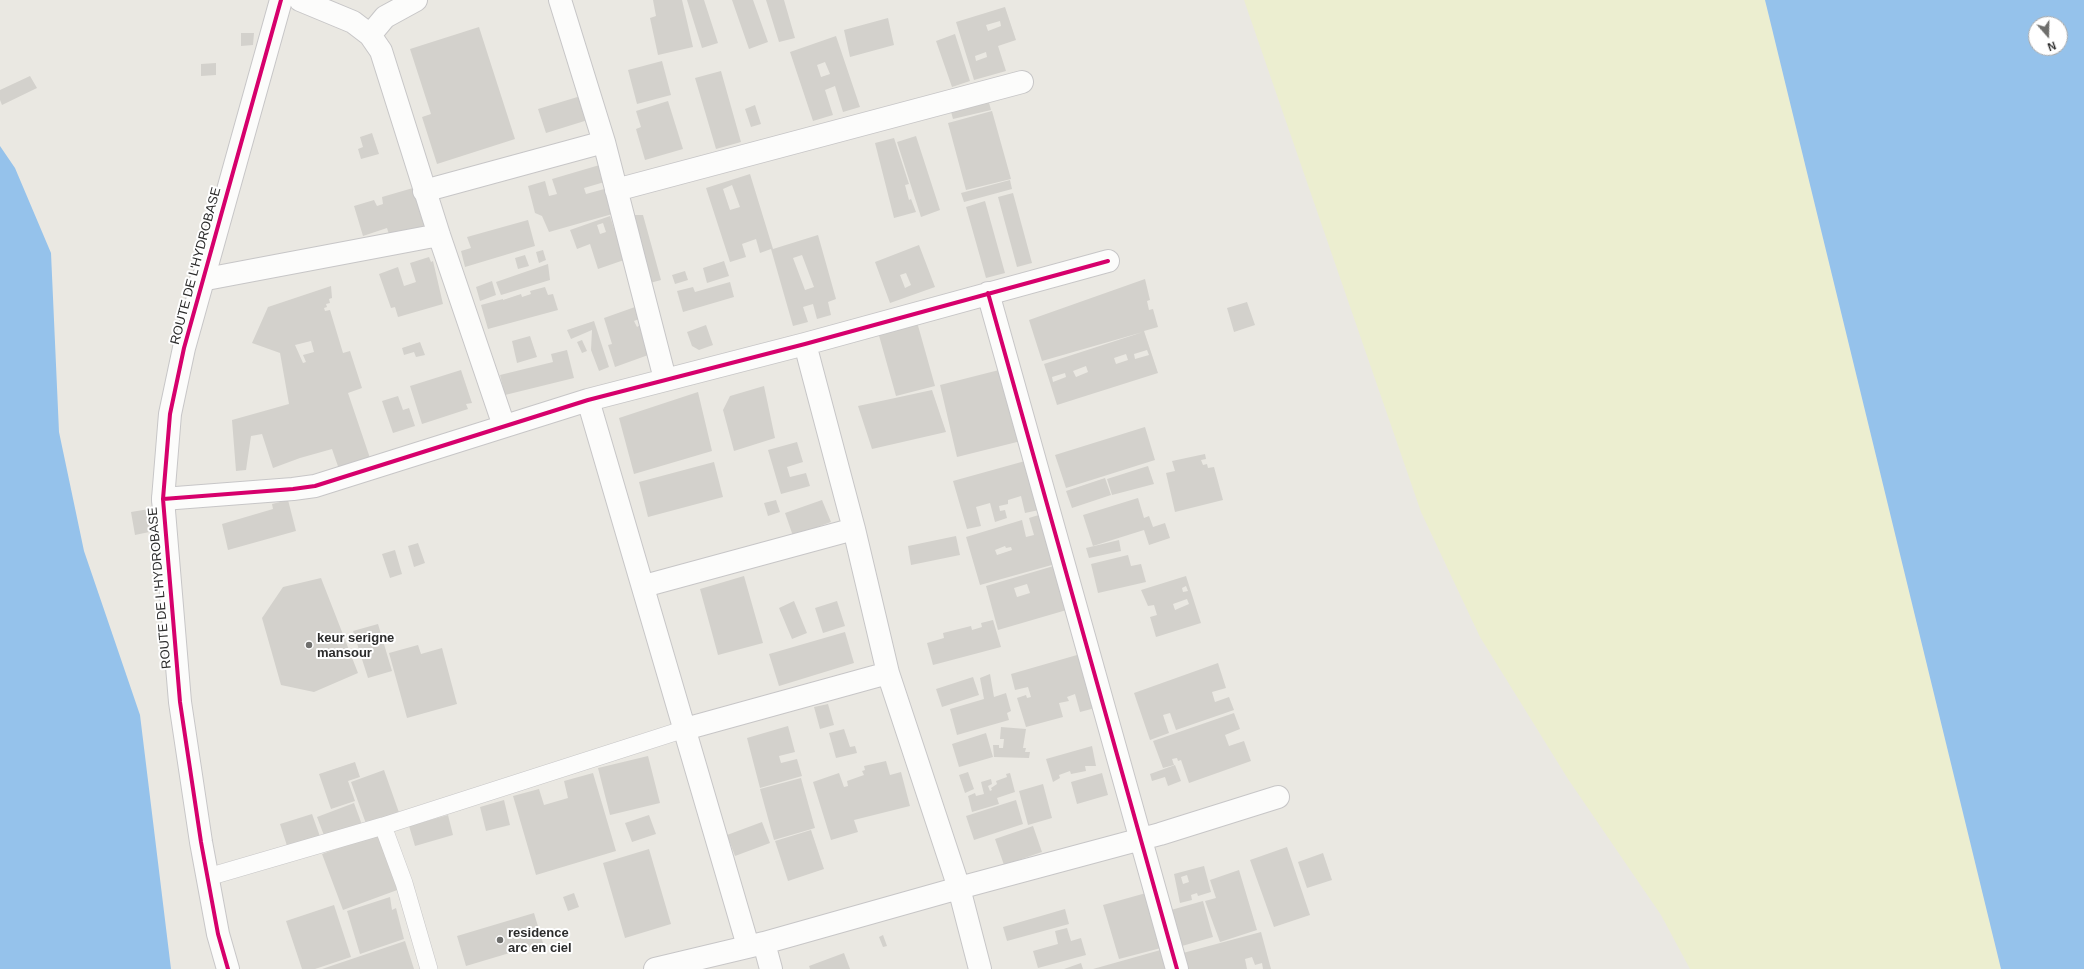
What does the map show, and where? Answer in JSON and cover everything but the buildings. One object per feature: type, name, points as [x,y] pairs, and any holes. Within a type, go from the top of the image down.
[{"type":"street","name":"ROUTE DE L'HYDROBASE","points":[[228,969],[218,934],[180,702],[163,499],[170,414],[184,348],[281,0]]},
{"type":"street","points":[[300,0],[354,22],[370,34],[381,51],[424,191],[504,426]]},
{"type":"street","points":[[370,34],[385,17],[416,0]]},
{"type":"street","points":[[560,0],[604,142],[665,379]]},
{"type":"street","points":[[616,190],[1022,82]]},
{"type":"street","points":[[424,191],[604,142]]},
{"type":"street","points":[[202,280],[439,235]]},
{"type":"street","points":[[163,499],[315,486],[588,400],[805,344],[1108,260]]},
{"type":"street","points":[[988,293],[1142,839],[1177,969]]},
{"type":"street","points":[[805,344],[854,529],[888,673],[959,888],[980,969]]},
{"type":"street","points":[[588,400],[685,729],[756,944],[771,969]]},
{"type":"street","points":[[644,586],[854,529]]},
{"type":"street","points":[[685,729],[888,673]]},
{"type":"street","points":[[655,969],[756,944],[1142,839],[1278,797]]},
{"type":"lane","points":[[208,877],[383,826],[685,729]]},
{"type":"lane","points":[[383,826],[404,883],[429,969]]},
{"type":"sand","points":[[1244,0],[1765,0],[2001,969],[1690,969],[1661,915],[1568,779],[1480,637],[1421,512]]},
{"type":"water","points":[[1765,0],[2084,0],[2084,969],[2001,969]]},
{"type":"water","points":[[0,146],[15,168],[51,253],[59,432],[84,551],[140,715],[171,969],[0,969]]},
{"type":"cycle path","points":[[228,969],[218,934],[201,842],[180,702],[163,499],[170,414],[184,348],[281,0]]},
{"type":"cycle path","points":[[163,499],[315,486],[588,400],[805,344],[1108,261]]},
{"type":"cycle path","points":[[988,293],[1177,969]]},
{"type":"place","name":"keur serigne mansour","points":[[309,645]]},
{"type":"place","name":"residence arc en ciel","points":[[500,940]]}]
